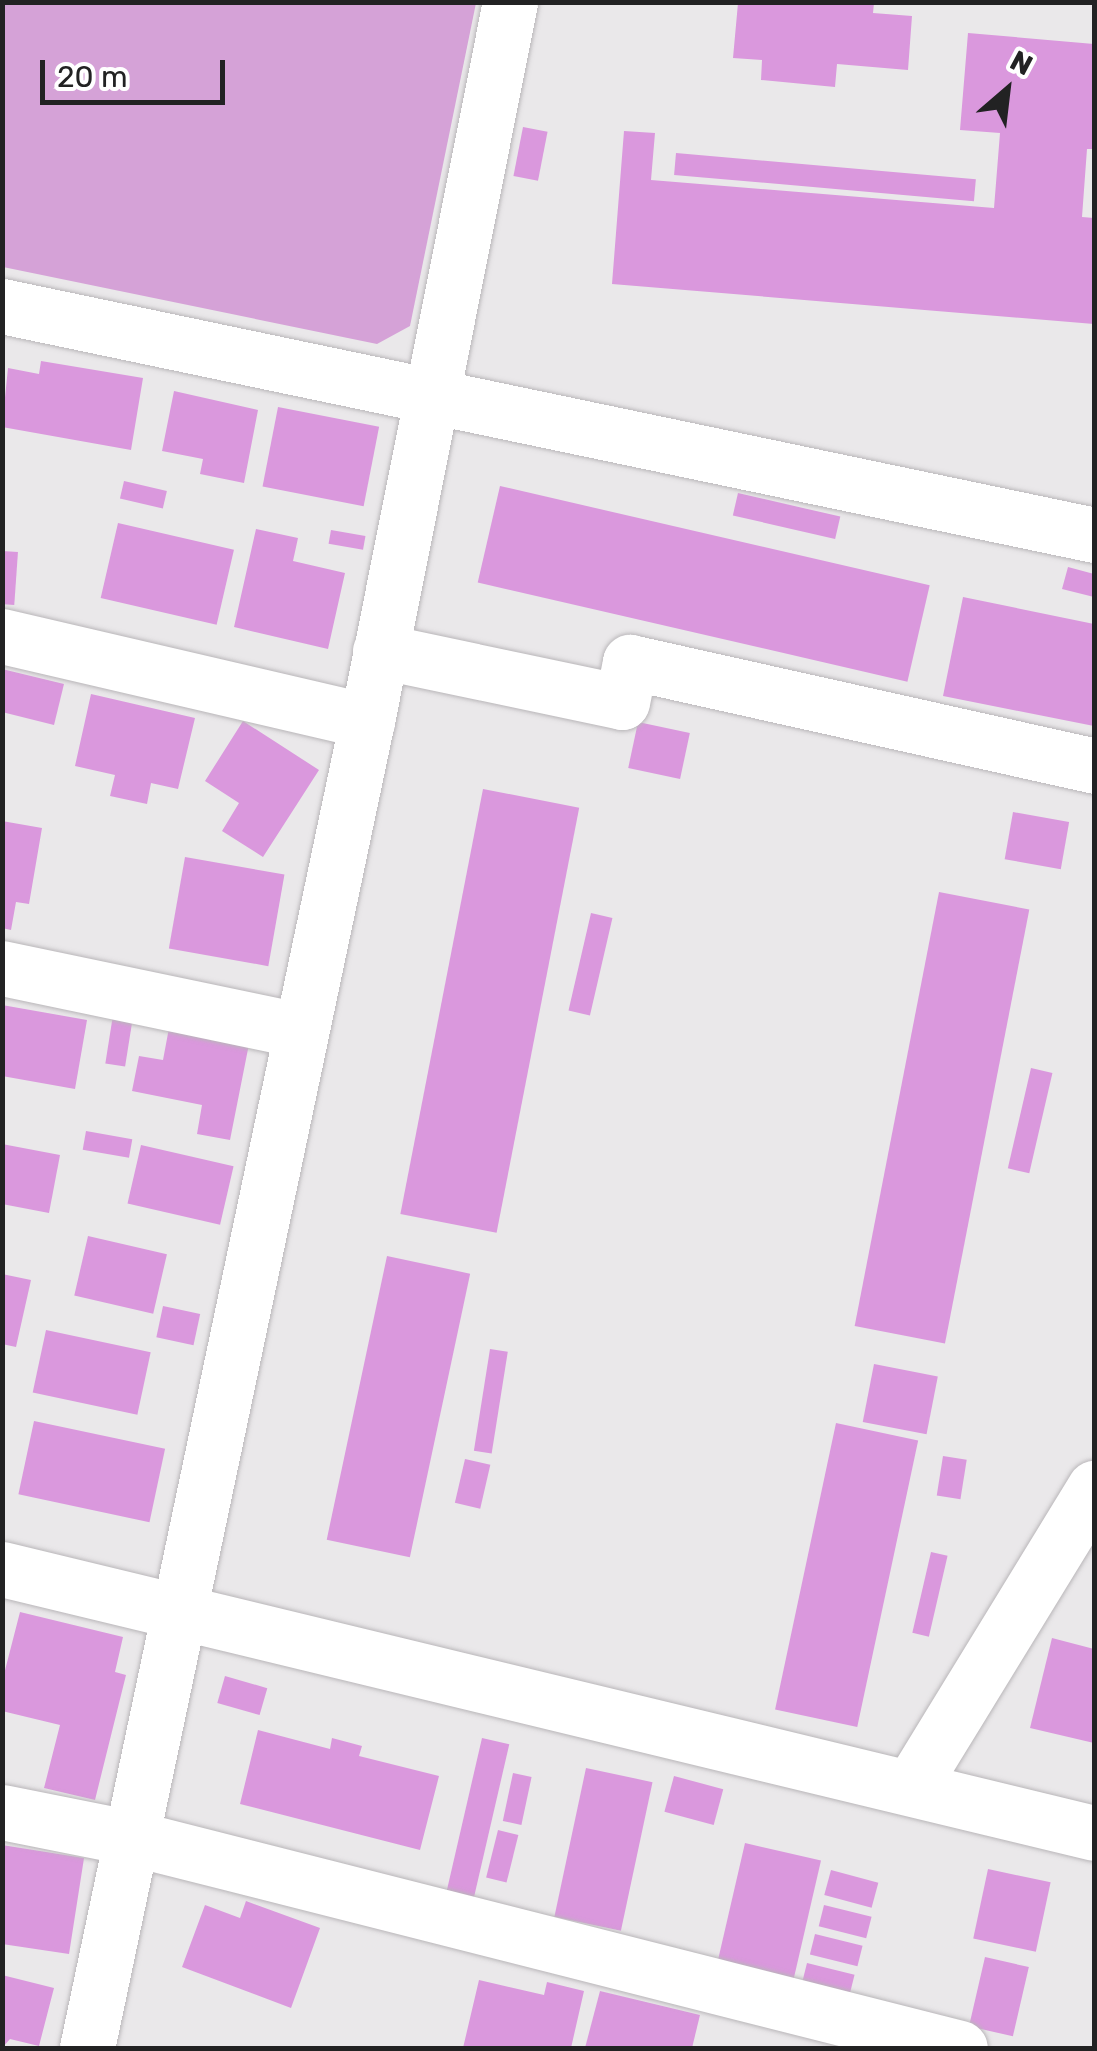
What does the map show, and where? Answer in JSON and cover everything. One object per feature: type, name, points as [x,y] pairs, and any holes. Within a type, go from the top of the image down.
[{"type":"street","points":[[87,2048],[298,1030],[367,721],[510,2]]},
{"type":"street","points":[[2,306],[430,391],[1094,535]]},
{"type":"street","points":[[2,636],[367,721]]},
{"type":"street","points":[[380,650],[622,702],[630,662],[1094,766]]},
{"type":"street","points":[[2,968],[298,1030]]},
{"type":"street","points":[[911,1787],[1094,1488]]},
{"type":"street","points":[[2,1569],[1094,1833]]},
{"type":"street","points":[[2,1812],[132,1838],[960,2048]]},
{"type":"shaded area","points":[[3,2],[476,3],[410,326],[377,344],[3,267]]},
{"type":"building","points":[[738,3],[874,3],[873,13],[912,16],[908,70],[837,64],[835,87],[761,80],[762,60],[733,58]]},
{"type":"building","points":[[968,33],[1094,44],[1094,149],[1087,149],[1082,217],[1094,218],[1094,324],[612,284],[624,131],[655,133],[651,180],[994,208],[1000,133],[960,130]]},
{"type":"building","points":[[523,127],[548,132],[538,181],[513,176]]},
{"type":"building","points":[[676,153],[976,179],[974,201],[674,175]]},
{"type":"building","points":[[41,361],[143,378],[131,450],[2,427],[8,368],[39,374]]},
{"type":"building","points":[[174,391],[258,410],[244,483],[200,474],[203,459],[162,451]]},
{"type":"building","points":[[278,407],[379,427],[364,506],[263,487]]},
{"type":"building","points":[[124,481],[167,491],[163,508],[120,499]]},
{"type":"building","points":[[500,486],[930,585],[907,682],[478,582]]},
{"type":"building","points":[[738,493],[840,517],[835,539],[733,515]]},
{"type":"building","points":[[118,523],[234,550],[217,625],[101,598]]},
{"type":"building","points":[[256,529],[298,538],[293,561],[345,573],[328,649],[234,627]]},
{"type":"building","points":[[331,530],[365,536],[363,550],[329,544]]},
{"type":"building","points":[[2,551],[18,552],[14,605],[2,604]]},
{"type":"building","points":[[1068,567],[1094,574],[1094,597],[1062,589]]},
{"type":"building","points":[[963,597],[1094,624],[1094,726],[943,696]]},
{"type":"building","points":[[2,669],[64,684],[54,725],[2,712]]},
{"type":"building","points":[[91,694],[195,718],[178,789],[151,783],[147,804],[110,796],[115,775],[75,766]]},
{"type":"building","points":[[243,721],[319,770],[263,857],[222,831],[239,803],[205,781]]},
{"type":"building","points":[[638,722],[690,733],[680,779],[628,768]]},
{"type":"building","points":[[483,789],[579,808],[497,1233],[400,1214]]},
{"type":"building","points":[[1013,812],[1069,822],[1061,869],[1005,859]]},
{"type":"building","points":[[2,821],[42,828],[29,904],[16,902],[11,930],[2,928]]},
{"type":"building","points":[[185,857],[284,875],[268,966],[169,949]]},
{"type":"building","points":[[939,892],[1029,910],[945,1343],[855,1326]]},
{"type":"building","points":[[591,913],[612,918],[590,1015],[569,1010]]},
{"type":"building","points":[[2,1005],[87,1020],[75,1089],[2,1076]]},
{"type":"building","points":[[113,1015],[133,1018],[125,1067],[105,1063]]},
{"type":"building","points":[[169,1028],[249,1044],[230,1140],[197,1134],[202,1105],[132,1091],[139,1056],[163,1060]]},
{"type":"building","points":[[1031,1068],[1052,1073],[1029,1173],[1008,1168]]},
{"type":"building","points":[[86,1131],[132,1139],[129,1158],[83,1150]]},
{"type":"building","points":[[2,1144],[60,1155],[49,1213],[2,1204]]},
{"type":"building","points":[[141,1145],[234,1166],[220,1225],[128,1203]]},
{"type":"building","points":[[88,1236],[167,1254],[153,1314],[74,1295]]},
{"type":"building","points":[[387,1256],[470,1274],[410,1557],[327,1540]]},
{"type":"building","points":[[2,1274],[31,1280],[16,1347],[2,1344]]},
{"type":"building","points":[[163,1306],[200,1314],[194,1345],[156,1337]]},
{"type":"building","points":[[46,1330],[151,1352],[137,1415],[33,1393]]},
{"type":"building","points":[[490,1349],[508,1352],[492,1454],[474,1451]]},
{"type":"building","points":[[874,1364],[938,1376],[927,1434],[863,1422]]},
{"type":"building","points":[[34,1421],[165,1449],[149,1522],[18,1494]]},
{"type":"building","points":[[836,1423],[918,1440],[857,1727],[775,1710]]},
{"type":"building","points":[[943,1456],[967,1460],[960,1499],[937,1496]]},
{"type":"building","points":[[465,1459],[490,1465],[480,1509],[455,1503]]},
{"type":"building","points":[[931,1552],[948,1556],[929,1637],[912,1633]]},
{"type":"building","points":[[20,1612],[123,1637],[115,1672],[126,1675],[95,1800],[44,1788],[60,1725],[2,1711],[2,1682]]},
{"type":"building","points":[[1052,1638],[1094,1649],[1094,1743],[1030,1728]]},
{"type":"building","points":[[225,1676],[267,1688],[260,1715],[217,1703]]},
{"type":"building","points":[[258,1730],[330,1749],[332,1738],[362,1746],[359,1756],[439,1776],[420,1850],[240,1804]]},
{"type":"building","points":[[482,1738],[509,1744],[471,1910],[444,1904]]},
{"type":"building","points":[[586,1768],[653,1782],[621,1931],[554,1917]]},
{"type":"building","points":[[513,1773],[532,1777],[521,1825],[503,1821]]},
{"type":"building","points":[[674,1776],[723,1789],[714,1825],[664,1812]]},
{"type":"building","points":[[498,1830],[518,1835],[507,1883],[486,1878]]},
{"type":"building","points":[[745,1843],[821,1861],[792,1985],[716,1968]]},
{"type":"building","points":[[2,1845],[84,1858],[69,1954],[2,1944]]},
{"type":"building","points":[[988,1869],[1051,1882],[1036,1952],[973,1938]]},
{"type":"building","points":[[831,1870],[878,1883],[872,1908],[824,1895]]},
{"type":"building","points":[[246,1901],[320,1928],[291,2008],[182,1967],[205,1905],[240,1918]]},
{"type":"building","points":[[824,1905],[872,1917],[866,1938],[819,1926]]},
{"type":"building","points":[[815,1934],[863,1946],[857,1966],[810,1954]]},
{"type":"building","points":[[985,1957],[1029,1967],[1013,2036],[969,2026]]},
{"type":"building","points":[[807,1963],[855,1975],[849,1996],[802,1984]]},
{"type":"building","points":[[2,1975],[54,1988],[39,2046],[10,2039],[2,2048]]},
{"type":"building","points":[[479,1980],[544,1995],[547,1982],[584,1991],[571,2048],[463,2048]]},
{"type":"building","points":[[600,1991],[700,2015],[692,2048],[585,2048]]}]
